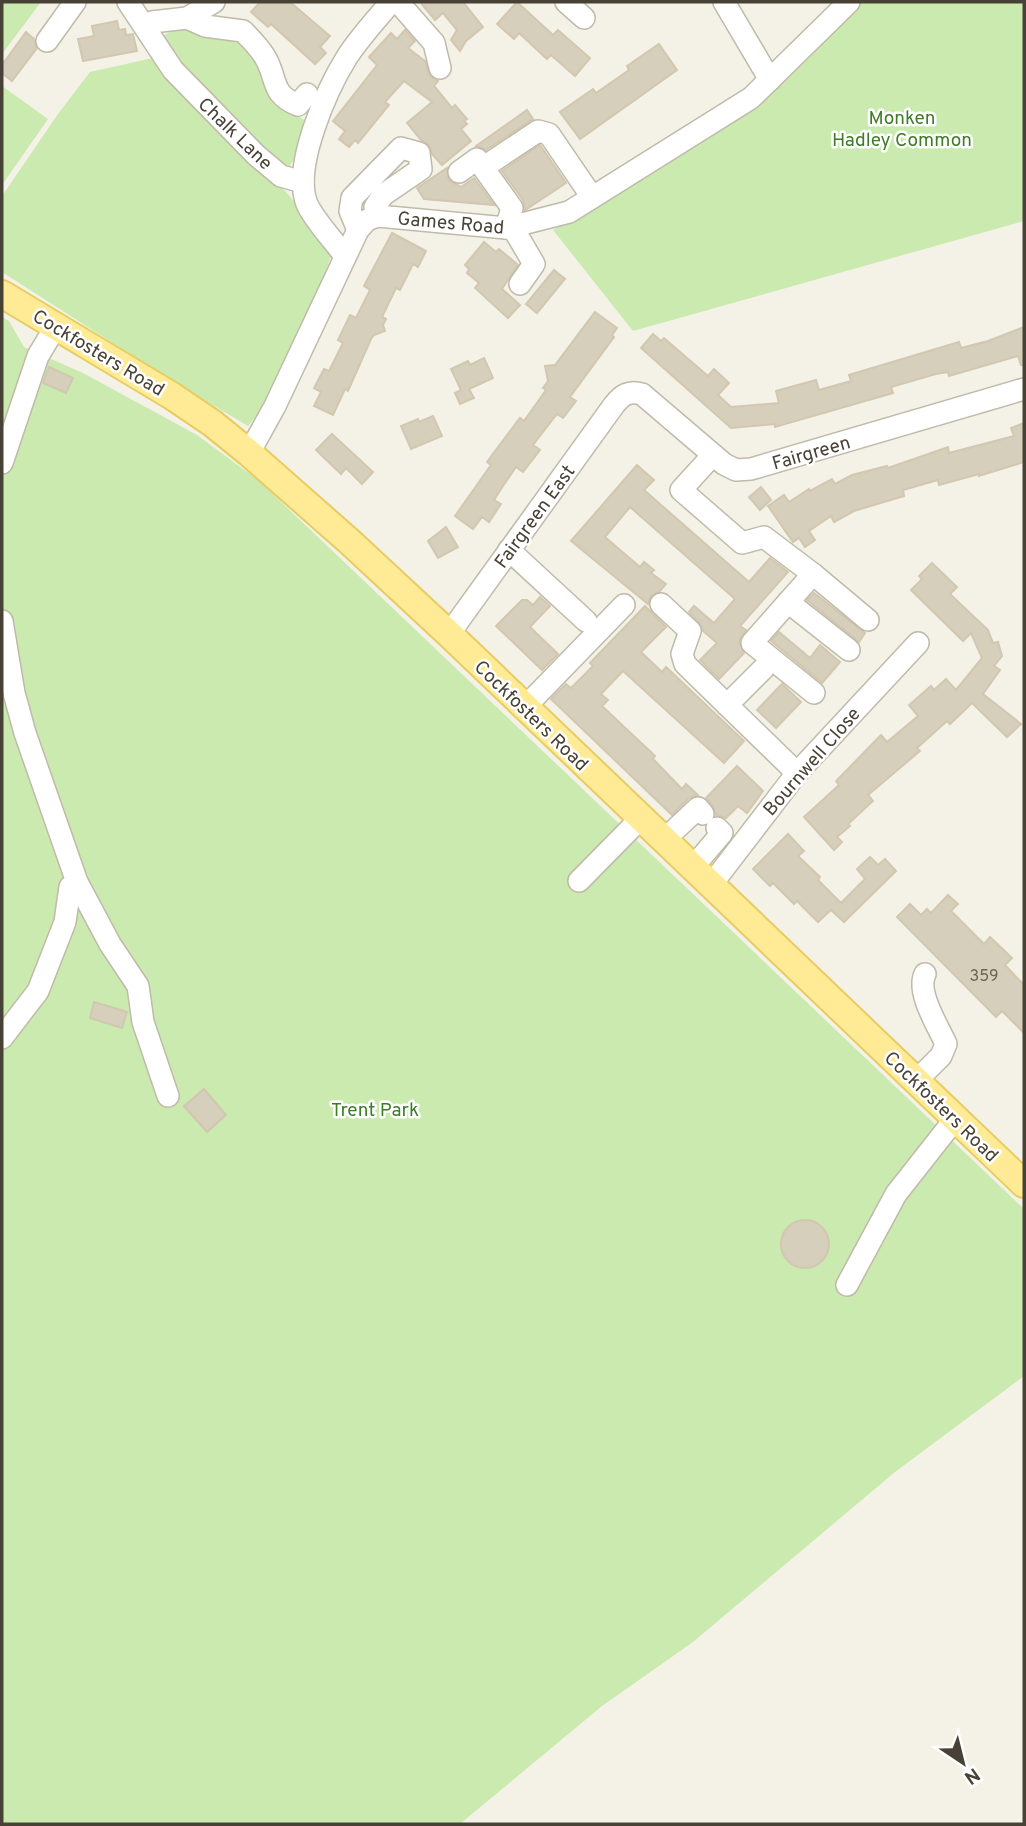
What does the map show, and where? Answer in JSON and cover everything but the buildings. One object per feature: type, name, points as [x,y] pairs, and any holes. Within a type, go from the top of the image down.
[{"type":"main road","name":"Cockfosters Road","points":[[2,294],[172,396],[249,453],[351,542],[449,634],[1024,1184]]},
{"type":"street","points":[[47,41],[75,2]]},
{"type":"street","name":"Chalk Lane","points":[[128,2],[173,70],[256,155],[281,176],[303,182]]},
{"type":"street","points":[[145,27],[152,22],[187,18],[214,2]]},
{"type":"street","points":[[345,256],[307,205],[303,165],[314,130],[346,59],[391,2]]},
{"type":"street","points":[[398,2],[434,43],[440,68]]},
{"type":"street","points":[[724,2],[770,80]]},
{"type":"street","name":"Games Road","points":[[249,453],[275,406],[358,230],[367,220],[378,216],[510,228],[569,212],[751,98],[849,2]]},
{"type":"street","points":[[187,18],[205,26],[243,31],[266,59],[275,87],[284,100],[298,105],[307,94]]},
{"type":"street","points":[[493,160],[538,131],[549,134],[592,197]]},
{"type":"street","points":[[358,230],[350,211],[352,198],[401,148],[419,153],[421,169],[383,195],[375,207],[378,216]]},
{"type":"street","points":[[459,172],[477,159],[512,208],[510,228],[534,264],[520,284]]},
{"type":"street","points":[[2,463],[38,356],[56,326]]},
{"type":"street","name":"Fairgreen","points":[[620,397],[628,393],[642,394],[713,455],[736,470],[751,469],[1024,389]]},
{"type":"street","name":"Fairgreen East","points":[[449,634],[620,397]]},
{"type":"street","points":[[713,455],[681,490],[742,543],[764,537],[868,620]]},
{"type":"street","points":[[509,550],[586,621]]},
{"type":"street","points":[[813,574],[752,643],[814,693]]},
{"type":"street","points":[[788,603],[849,650]]},
{"type":"street","points":[[661,604],[690,631],[682,654],[685,664],[797,773]]},
{"type":"street","points":[[525,707],[624,605]]},
{"type":"street","points":[[2,621],[14,693],[25,733],[76,882],[110,944],[138,986],[142,1021],[168,1096]]},
{"type":"street","name":"Bournwell Close","points":[[702,876],[918,643]]},
{"type":"street","points":[[727,705],[764,668]]},
{"type":"street","points":[[664,841],[698,807],[722,833],[702,876]]},
{"type":"street","points":[[579,881],[641,818]]},
{"type":"street","points":[[2,1038],[38,991],[65,922],[70,887],[76,882]]},
{"type":"street","points":[[916,1081],[941,1056],[946,1044],[923,992],[922,981],[925,974]]},
{"type":"street","points":[[847,1284],[896,1194],[955,1118]]},
{"type":"green space","points":[[2,2],[41,2],[2,54]]},
{"type":"green space","name":"Monken Hadley Common","points":[[861,2],[1024,2],[1024,221],[633,331],[553,230],[577,213],[652,172],[755,103]]},
{"type":"green space","points":[[181,26],[244,37],[280,102],[304,120],[296,156],[289,167],[277,164],[175,65],[159,38]]},
{"type":"green space","points":[[153,58],[169,78],[287,193],[333,251],[322,281],[262,410],[248,426],[2,272],[2,196],[58,114],[90,72]]},
{"type":"green space","points":[[2,86],[48,119],[2,185]]},
{"type":"green space","name":"Trent Park","points":[[2,317],[9,321],[24,347],[83,373],[197,435],[258,480],[1024,1209],[1024,1376],[895,1472],[693,1642],[602,1706],[460,1824],[2,1824]]}]
